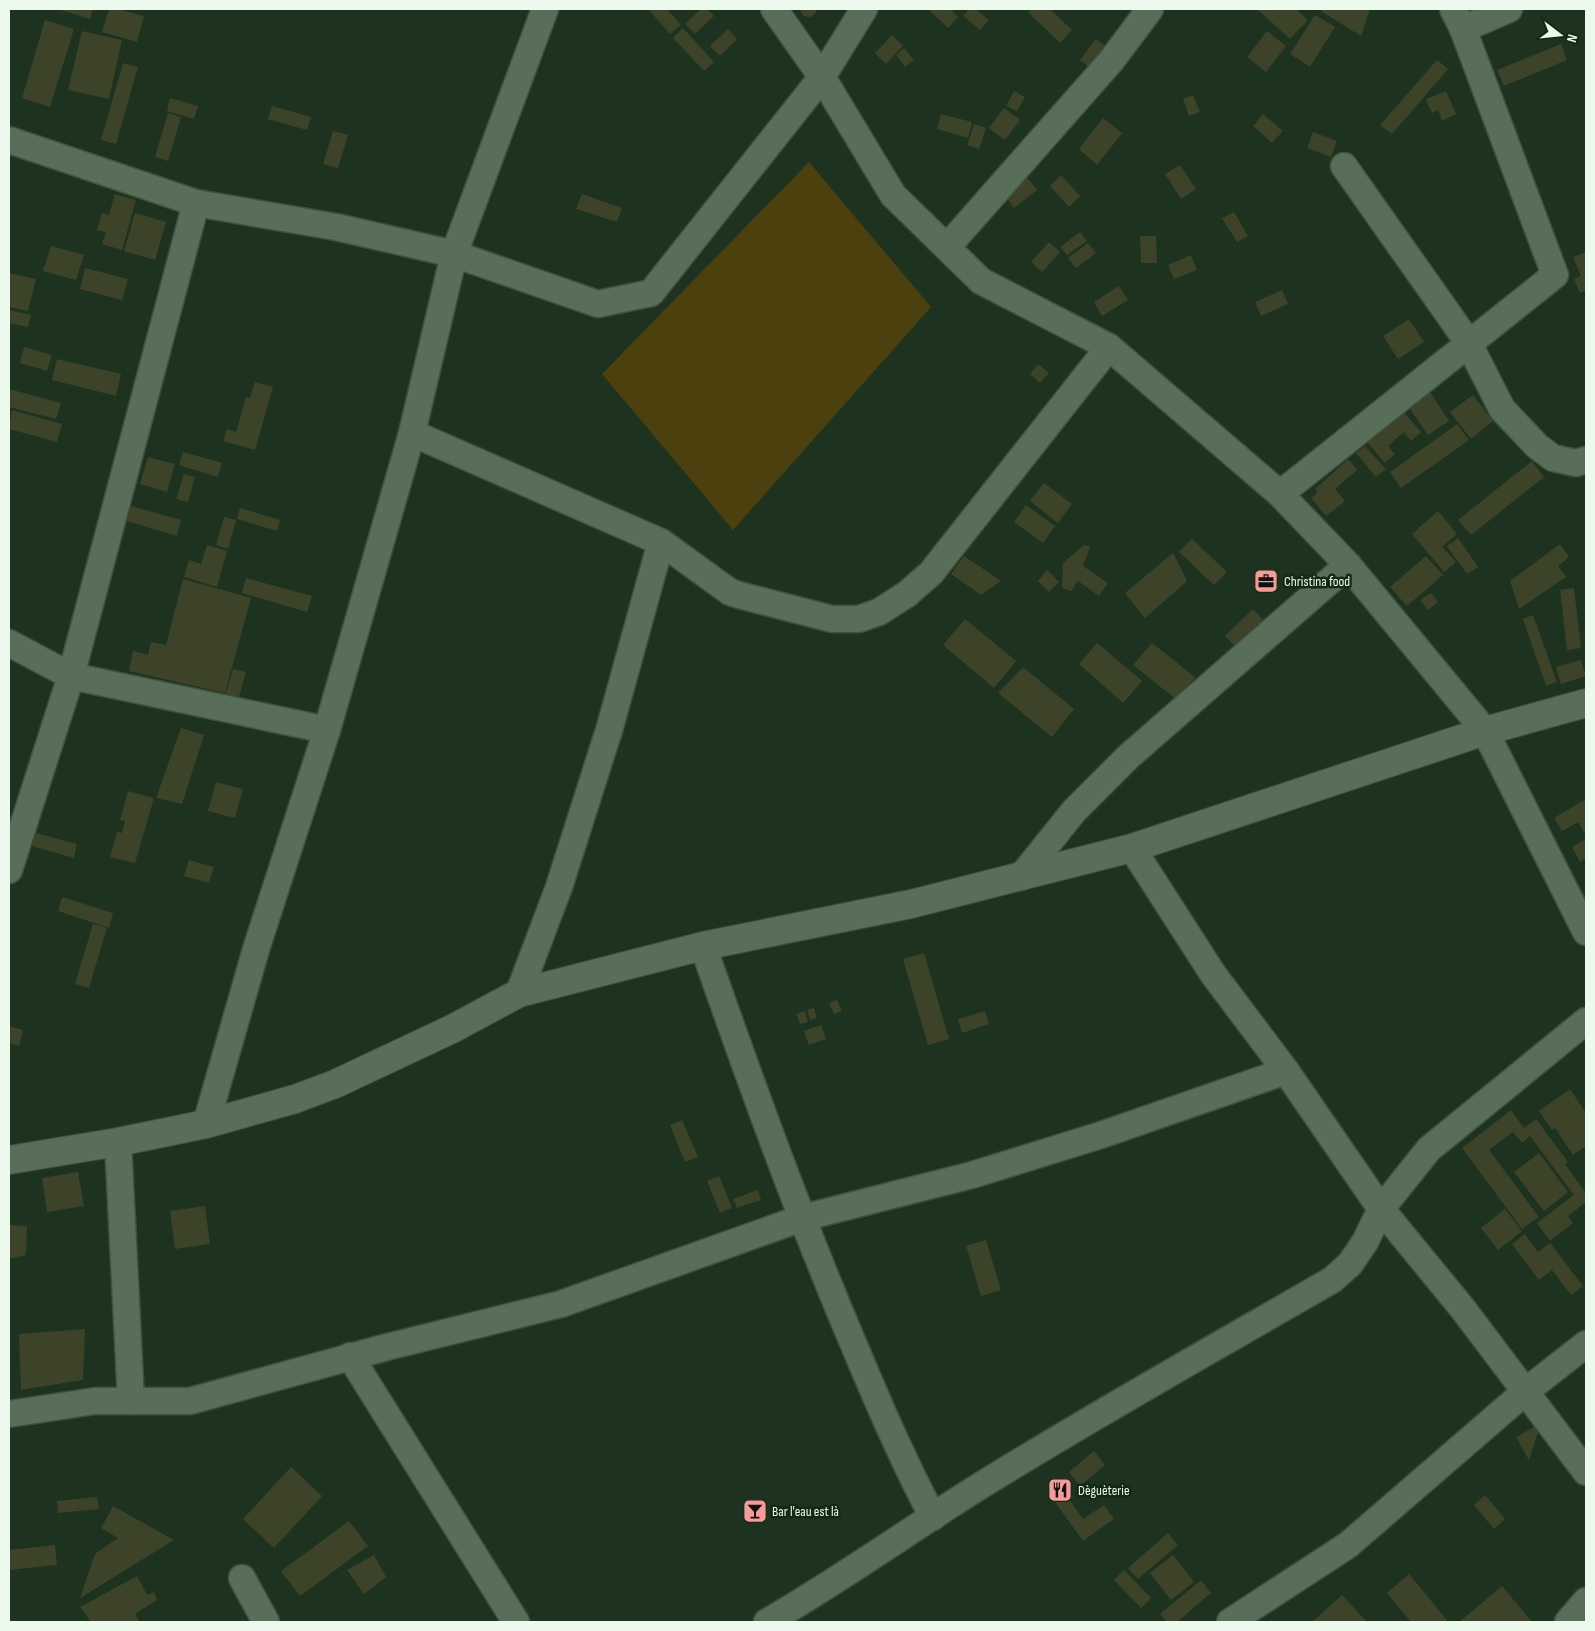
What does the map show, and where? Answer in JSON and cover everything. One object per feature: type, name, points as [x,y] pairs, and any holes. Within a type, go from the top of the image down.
[{"type":"street","points":[[206,1124],[258,946],[326,730],[412,433],[454,254],[545,9]]},
{"type":"street","points":[[774,9],[822,77],[893,195],[981,281],[1109,347],[1280,494],[1348,565],[1485,731],[1586,932]]},
{"type":"street","points":[[9,140],[196,203],[336,227],[454,254],[598,304],[651,293],[822,77],[864,9]]},
{"type":"street","points":[[948,247],[1110,62],[1150,9]]},
{"type":"street","points":[[1280,494],[1554,275],[1458,19],[1509,9]]},
{"type":"street","points":[[1344,166],[1468,342],[1502,409],[1537,446],[1553,458],[1576,462],[1586,460]]},
{"type":"street","points":[[9,870],[71,676],[196,203]]},
{"type":"street","points":[[412,433],[661,542],[730,592],[832,619],[859,619],[879,612],[907,594],[931,573],[1109,347]]},
{"type":"street","points":[[520,993],[559,887],[610,727],[661,542]]},
{"type":"street","points":[[1021,877],[1074,811],[1128,757],[1348,565]]},
{"type":"street","points":[[9,643],[71,676],[326,730]]},
{"type":"street","points":[[9,1160],[118,1142],[206,1124],[295,1099],[335,1084],[452,1029],[520,993],[619,965],[912,904],[1132,848],[1485,731],[1586,702]]},
{"type":"street","points":[[1132,848],[1213,974],[1286,1071],[1381,1209],[1526,1391],[1586,1472]]},
{"type":"street","points":[[703,946],[752,1088],[827,1284],[914,1481],[933,1517]]},
{"type":"street","points":[[766,1622],[812,1596],[933,1517],[1080,1426],[1332,1280],[1350,1264],[1365,1242],[1381,1209],[1429,1149],[1586,1021]]},
{"type":"street","points":[[9,1414],[95,1401],[190,1400],[350,1356],[561,1304],[576,1297],[802,1218],[982,1172],[1101,1135],[1286,1071]]},
{"type":"street","points":[[118,1142],[131,1402]]},
{"type":"street","points":[[1230,1622],[1348,1544],[1526,1391],[1586,1344]]},
{"type":"street","points":[[350,1356],[516,1622]]},
{"type":"street","points":[[242,1578],[266,1622]]},
{"type":"street","points":[[1568,1622],[1586,1601]]},
{"type":"shaded area","points":[[809,162],[931,307],[733,530],[602,374]]},
{"type":"building","points":[[57,9],[93,9],[90,19]]},
{"type":"building","points":[[109,9],[118,9],[144,16],[137,42],[102,32]]},
{"type":"building","points":[[648,9],[667,9],[681,25],[670,34]]},
{"type":"building","points":[[701,9],[707,9],[714,16],[695,34],[685,24]]},
{"type":"building","points":[[799,9],[818,9],[812,17],[804,16]]},
{"type":"building","points":[[928,9],[950,9],[958,17],[948,28]]},
{"type":"building","points":[[969,9],[975,9],[989,20],[980,30],[963,16]]},
{"type":"building","points":[[1032,9],[1050,9],[1072,30],[1060,43],[1028,12]]},
{"type":"building","points":[[1257,9],[1296,9],[1308,20],[1290,39]]},
{"type":"building","points":[[1322,9],[1370,9],[1361,36],[1321,11]]},
{"type":"building","points":[[1315,15],[1335,27],[1310,67],[1290,54]]},
{"type":"building","points":[[45,20],[74,29],[50,107],[22,98]]},
{"type":"building","points":[[683,28],[714,62],[704,71],[673,38]]},
{"type":"building","points":[[728,29],[737,39],[720,56],[710,46]]},
{"type":"building","points":[[82,31],[122,40],[109,99],[68,90]]},
{"type":"building","points":[[1267,31],[1286,46],[1266,72],[1247,57]]},
{"type":"building","points":[[892,35],[903,46],[886,64],[875,53]]},
{"type":"building","points":[[1096,39],[1108,48],[1092,70],[1080,60]]},
{"type":"building","points":[[1561,44],[1567,60],[1504,86],[1497,70]]},
{"type":"building","points":[[904,48],[914,60],[905,67],[896,55]]},
{"type":"building","points":[[1437,60],[1448,69],[1392,134],[1380,125]]},
{"type":"building","points":[[123,63],[138,67],[116,144],[101,140]]},
{"type":"building","points":[[1014,91],[1025,97],[1017,111],[1006,106]]},
{"type":"building","points":[[1446,91],[1456,114],[1442,121],[1438,110],[1432,113],[1426,99]]},
{"type":"building","points":[[1193,95],[1200,112],[1189,116],[1183,99]]},
{"type":"building","points":[[170,98],[198,106],[194,119],[167,111]]},
{"type":"building","points":[[272,106],[311,117],[307,130],[268,119]]},
{"type":"building","points":[[1004,108],[1020,120],[1005,140],[989,128]]},
{"type":"building","points":[[168,113],[181,117],[168,161],[155,157]]},
{"type":"building","points":[[941,114],[972,122],[968,138],[937,129]]},
{"type":"building","points":[[1263,114],[1283,131],[1272,143],[1253,126]]},
{"type":"building","points":[[1103,118],[1122,133],[1097,165],[1079,149]]},
{"type":"building","points":[[974,124],[986,128],[979,149],[967,145]]},
{"type":"building","points":[[333,131],[348,135],[338,168],[323,164]]},
{"type":"building","points":[[1313,132],[1337,141],[1331,157],[1307,148]]},
{"type":"building","points":[[1180,165],[1196,189],[1181,199],[1165,174]]},
{"type":"building","points":[[1024,173],[1037,190],[1014,208],[1001,190]]},
{"type":"building","points":[[1061,175],[1080,196],[1069,207],[1050,186]]},
{"type":"building","points":[[115,194],[136,200],[122,250],[102,244],[106,232],[97,230],[102,213],[109,215]]},
{"type":"building","points":[[582,194],[622,208],[617,222],[576,209]]},
{"type":"building","points":[[1234,212],[1248,236],[1237,242],[1222,218]]},
{"type":"building","points":[[135,213],[166,222],[155,260],[124,251]]},
{"type":"building","points":[[1080,232],[1087,241],[1067,255],[1060,247]]},
{"type":"building","points":[[1140,236],[1156,236],[1157,263],[1141,263]]},
{"type":"building","points":[[1049,242],[1060,252],[1042,272],[1031,262]]},
{"type":"building","points":[[1088,243],[1096,253],[1076,268],[1068,258]]},
{"type":"building","points":[[51,246],[84,255],[76,280],[43,271]]},
{"type":"building","points":[[1586,252],[1586,290],[1580,293],[1574,279],[1581,276],[1573,257]]},
{"type":"building","points":[[1191,255],[1197,270],[1174,279],[1168,265]]},
{"type":"building","points":[[85,268],[128,279],[122,300],[80,289]]},
{"type":"building","points":[[9,273],[36,279],[28,311],[9,307]]},
{"type":"building","points":[[1119,286],[1128,300],[1102,316],[1094,302]]},
{"type":"building","points":[[1282,290],[1288,304],[1261,316],[1255,302]]},
{"type":"building","points":[[9,310],[31,315],[28,327],[9,323]]},
{"type":"building","points":[[1409,319],[1424,342],[1398,359],[1383,336]]},
{"type":"building","points":[[24,347],[52,355],[47,371],[20,363]]},
{"type":"building","points":[[57,359],[121,374],[116,396],[52,380]]},
{"type":"building","points":[[1038,364],[1049,373],[1040,383],[1030,374]]},
{"type":"building","points":[[255,382],[273,387],[255,450],[223,441],[227,429],[236,432],[246,397],[250,398]]},
{"type":"building","points":[[9,389],[61,403],[56,419],[9,407]]},
{"type":"building","points":[[1428,389],[1449,421],[1428,435],[1406,403]]},
{"type":"building","points":[[1473,395],[1493,421],[1471,439],[1450,412]]},
{"type":"building","points":[[1401,409],[1421,432],[1411,441],[1404,432],[1388,446],[1395,454],[1385,463],[1365,440]]},
{"type":"building","points":[[12,410],[62,424],[57,442],[9,429]]},
{"type":"building","points":[[1457,424],[1469,440],[1401,488],[1390,472]]},
{"type":"building","points":[[1365,446],[1386,469],[1376,477],[1356,453]]},
{"type":"building","points":[[183,452],[222,463],[218,477],[179,465]]},
{"type":"building","points":[[148,457],[175,464],[167,492],[140,484]]},
{"type":"building","points":[[1348,459],[1357,470],[1335,489],[1345,501],[1326,516],[1311,498],[1318,492],[1315,489]]},
{"type":"building","points":[[1532,461],[1544,477],[1471,535],[1458,520]]},
{"type":"building","points":[[184,474],[195,477],[188,502],[176,499]]},
{"type":"building","points":[[1044,483],[1072,504],[1058,523],[1030,501]]},
{"type":"building","points":[[1026,505],[1055,526],[1043,543],[1014,522]]},
{"type":"building","points":[[131,506],[181,520],[177,536],[127,521]]},
{"type":"building","points":[[240,508],[280,520],[277,531],[237,519]]},
{"type":"building","points":[[1438,511],[1457,534],[1442,547],[1456,562],[1444,572],[1412,534]]},
{"type":"building","points":[[224,517],[236,520],[228,549],[216,545]]},
{"type":"building","points":[[1458,538],[1478,567],[1467,574],[1447,546]]},
{"type":"building","points":[[1192,539],[1227,572],[1214,585],[1179,552]]},
{"type":"building","points":[[1560,544],[1569,557],[1558,566],[1566,577],[1519,609],[1510,581]]},
{"type":"building","points":[[207,545],[227,551],[217,587],[184,577],[189,560],[201,564]]},
{"type":"building","points":[[1084,545],[1090,547],[1083,566],[1108,583],[1099,596],[1078,581],[1071,591],[1062,588],[1063,563]]},
{"type":"building","points":[[1173,553],[1187,581],[1145,618],[1125,593]]},
{"type":"building","points":[[964,556],[1001,581],[981,595],[951,574]]},
{"type":"building","points":[[1426,556],[1443,575],[1407,606],[1390,587]]},
{"type":"building","points":[[1047,570],[1059,582],[1049,592],[1038,581]]},
{"type":"building","points":[[246,578],[312,596],[307,612],[242,593]]},
{"type":"building","points":[[183,579],[251,598],[225,693],[129,671],[133,651],[148,655],[151,642],[166,645]]},
{"type":"building","points":[[1574,588],[1581,648],[1567,650],[1560,590]]},
{"type":"building","points":[[1431,593],[1438,602],[1428,610],[1420,600]]},
{"type":"building","points":[[1253,609],[1264,621],[1236,648],[1225,636]]},
{"type":"building","points":[[1533,615],[1557,682],[1546,686],[1523,619]]},
{"type":"building","points":[[965,619],[1016,661],[994,688],[943,645]]},
{"type":"building","points":[[1097,643],[1142,681],[1123,703],[1079,664]]},
{"type":"building","points":[[1152,643],[1195,677],[1177,700],[1133,665]]},
{"type":"building","points":[[1581,660],[1586,676],[1561,684],[1556,667]]},
{"type":"building","points":[[1023,667],[1074,709],[1052,737],[998,693]]},
{"type":"building","points":[[233,669],[246,672],[238,700],[225,696]]},
{"type":"building","points":[[181,728],[204,735],[182,804],[156,798]]},
{"type":"building","points":[[216,782],[243,789],[235,818],[208,811]]},
{"type":"building","points":[[128,791],[154,798],[135,863],[110,857],[117,832],[122,833],[125,821],[120,820]]},
{"type":"building","points":[[1586,799],[1586,836],[1578,822],[1562,831],[1554,818]]},
{"type":"building","points":[[36,833],[77,844],[74,858],[32,846]]},
{"type":"building","points":[[1586,839],[1586,858],[1580,862],[1572,847]]},
{"type":"building","points":[[189,860],[214,867],[209,883],[184,876]]},
{"type":"building","points":[[62,897],[113,913],[109,928],[58,911]]},
{"type":"building","points":[[93,924],[107,928],[89,988],[75,984]]},
{"type":"building","points":[[924,953],[949,1039],[928,1045],[903,959]]},
{"type":"building","points":[[837,1000],[842,1011],[834,1014],[829,1003]]},
{"type":"building","points":[[814,1008],[817,1018],[810,1020],[807,1010]]},
{"type":"building","points":[[805,1011],[808,1022],[800,1024],[796,1014]]},
{"type":"building","points":[[985,1011],[989,1024],[962,1033],[958,1019]]},
{"type":"building","points":[[821,1025],[826,1039],[809,1045],[804,1031]]},
{"type":"building","points":[[9,1026],[23,1030],[19,1046],[9,1043]]},
{"type":"building","points":[[1570,1089],[1586,1113],[1586,1146],[1573,1155],[1555,1128],[1552,1130],[1539,1111]]},
{"type":"building","points":[[1511,1110],[1524,1128],[1536,1119],[1568,1162],[1565,1164],[1586,1193],[1586,1202],[1568,1216],[1573,1223],[1550,1241],[1537,1223],[1574,1195],[1530,1136],[1522,1143],[1513,1132],[1489,1150],[1539,1217],[1522,1229],[1462,1148]]},
{"type":"building","points":[[682,1120],[698,1157],[685,1162],[670,1125]]},
{"type":"building","points":[[1539,1153],[1568,1192],[1544,1211],[1514,1172]]},
{"type":"building","points":[[78,1172],[84,1206],[47,1212],[42,1178]]},
{"type":"building","points":[[719,1176],[732,1208],[720,1213],[707,1181]]},
{"type":"building","points":[[758,1190],[761,1200],[737,1208],[733,1199]]},
{"type":"building","points":[[205,1206],[210,1244],[175,1249],[170,1211]]},
{"type":"building","points":[[1505,1209],[1522,1231],[1498,1250],[1481,1228]]},
{"type":"building","points":[[9,1225],[27,1226],[26,1255],[9,1259]]},
{"type":"building","points":[[1525,1234],[1538,1252],[1550,1243],[1583,1286],[1571,1295],[1552,1270],[1539,1280],[1512,1244]]},
{"type":"building","points":[[986,1240],[1001,1290],[981,1296],[966,1246]]},
{"type":"building","points":[[85,1329],[83,1380],[21,1390],[19,1334]]},
{"type":"building","points":[[1541,1423],[1529,1460],[1516,1437]]},
{"type":"building","points":[[1094,1451],[1105,1465],[1080,1486],[1069,1472]]},
{"type":"building","points":[[291,1467],[322,1496],[274,1548],[243,1519]]},
{"type":"building","points":[[1064,1492],[1083,1519],[1104,1505],[1114,1519],[1083,1541],[1053,1499]]},
{"type":"building","points":[[1485,1495],[1505,1519],[1494,1529],[1474,1505]]},
{"type":"building","points":[[97,1497],[99,1509],[58,1513],[57,1501]]},
{"type":"building","points":[[113,1506],[174,1540],[80,1598],[95,1554],[118,1538],[101,1528]]},
{"type":"building","points":[[349,1521],[368,1546],[300,1596],[281,1571]]},
{"type":"building","points":[[1168,1533],[1178,1545],[1138,1579],[1128,1568]]},
{"type":"building","points":[[55,1545],[57,1565],[9,1570],[9,1550]]},
{"type":"building","points":[[374,1555],[386,1577],[364,1594],[347,1570]]},
{"type":"building","points":[[1173,1555],[1194,1582],[1171,1600],[1150,1573]]},
{"type":"building","points":[[1124,1570],[1151,1598],[1141,1608],[1114,1580]]},
{"type":"building","points":[[1409,1574],[1447,1620],[1444,1622],[1411,1622],[1387,1593]]},
{"type":"building","points":[[137,1576],[147,1595],[154,1592],[157,1600],[135,1614],[140,1622],[91,1622],[80,1607]]},
{"type":"building","points":[[1201,1580],[1211,1593],[1177,1622],[1167,1622],[1160,1614]]},
{"type":"building","points":[[1502,1586],[1532,1622],[1459,1622]]},
{"type":"building","points":[[1342,1595],[1367,1622],[1312,1622]]},
{"type":"place","name":"Christina food","points":[[1266,581]]},
{"type":"place","name":"Dèguèterie","points":[[1060,1490]]},
{"type":"place","name":"Bar l'eau est là","points":[[755,1511]]}]
